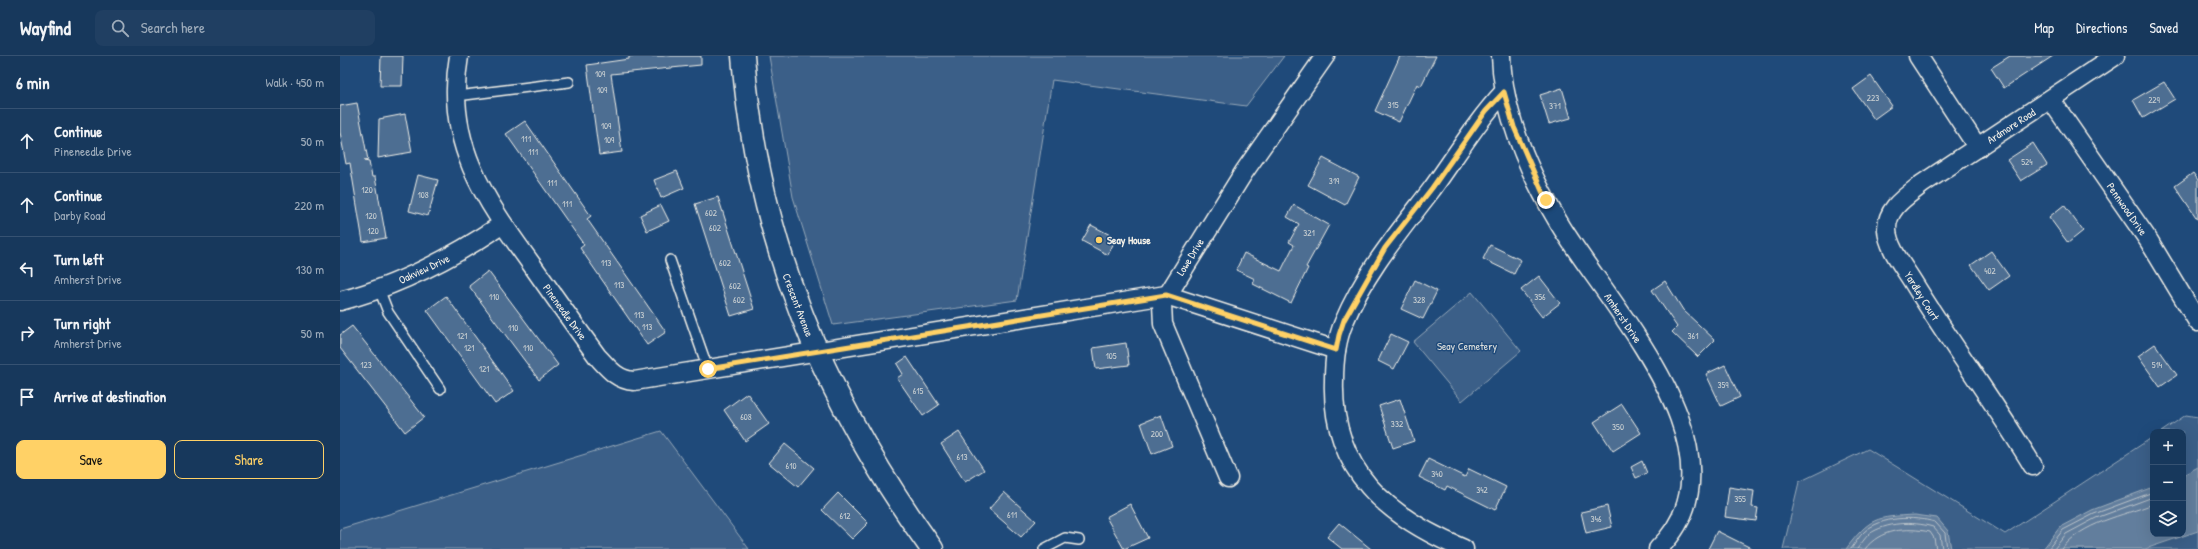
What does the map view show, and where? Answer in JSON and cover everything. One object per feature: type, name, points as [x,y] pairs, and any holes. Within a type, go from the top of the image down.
[{"type":"street","name":"Pineneedle Drive","points":[[459,56],[457,96],[459,122],[466,154],[480,188],[502,224],[597,356],[619,377],[634,381],[1166,295]]},
{"type":"street","name":"Crescent Avenue","points":[[743,56],[747,105],[756,161],[767,210],[787,278],[817,352],[848,416],[886,482],[932,549]]},
{"type":"street","name":"Lowe Drive","points":[[1228,478],[1163,324],[1161,314],[1166,295],[1244,172],[1325,56]]},
{"type":"street","name":"Amherst Drive","points":[[1501,56],[1504,92],[1514,127],[1546,200],[1588,268],[1631,328],[1655,368],[1676,410],[1688,444],[1691,480],[1686,506],[1673,532],[1658,549]]},
{"type":"street","name":"Ardmore Road","points":[[1918,56],[1978,148],[2115,56]]},
{"type":"street","points":[[1464,549],[1428,532],[1408,520],[1373,491],[1359,474],[1347,456],[1339,435],[1335,413],[1334,366],[1339,335],[1344,320],[1385,248],[1432,188],[1486,111],[1504,92]]},
{"type":"street","name":"Pennwood Drive","points":[[2051,100],[2149,241],[2198,322]]},
{"type":"street","name":"Yardley Court","points":[[1978,148],[1900,201],[1890,214],[1887,230],[1892,246],[1930,309],[2007,423],[2033,466]]},
{"type":"street","name":"Oakview Drive","points":[[341,297],[379,289],[426,270],[465,249],[502,224]]},
{"type":"street","points":[[1166,295],[1336,350]]},
{"type":"lane","points":[[457,96],[570,82]]},
{"type":"lane","points":[[670,260],[708,369]]},
{"type":"lane","points":[[379,289],[388,312],[440,389]]},
{"type":"lane","points":[[1044,549],[1065,538],[1079,540]]},
{"type":"green space","points":[[769,56],[1284,56],[1246,106],[1052,80],[1017,300],[833,325],[793,197]]},
{"type":"green space","name":"Seay Cemetery","points":[[1472,292],[1521,351],[1462,401],[1413,342]]},
{"type":"green space","points":[[2186,415],[2198,417],[2198,549],[1783,549],[1799,482],[1868,449],[2005,534],[2150,439],[2150,537],[2186,537],[2186,429],[2165,429]]},
{"type":"green space","points":[[661,431],[749,549],[340,549],[340,529]]},
{"type":"water","points":[[2198,467],[2198,531],[2186,535],[2186,501],[2186,473]]},
{"type":"water","points":[[2150,488],[2150,537],[2180,537],[2145,549],[2043,549],[2060,527],[2092,510]]},
{"type":"water","points":[[1915,515],[1937,518],[1948,531],[1951,549],[1846,549],[1861,530],[1875,521],[1882,518]]},
{"type":"building","points":[[381,56],[403,56],[402,86],[380,86]]},
{"type":"building","points":[[629,56],[701,56],[701,65],[611,74],[622,152],[599,155],[587,65],[629,59]]},
{"type":"building","points":[[1400,56],[1436,56],[1421,86],[1417,84],[1399,122],[1375,111]]},
{"type":"building","points":[[2010,56],[2053,56],[2004,88],[1991,68]]},
{"type":"building","points":[[1871,76],[1892,106],[1874,119],[1853,89]]},
{"type":"building","points":[[2164,82],[2175,99],[2143,118],[2133,100]]},
{"type":"building","points":[[1562,88],[1571,118],[1549,124],[1540,95]]},
{"type":"building","points":[[357,103],[368,160],[364,161],[369,162],[372,177],[375,177],[386,238],[363,242],[350,163],[346,164],[340,132],[340,106]]},
{"type":"building","points":[[405,114],[412,152],[378,158],[379,119]]},
{"type":"building","points":[[525,121],[591,216],[587,219],[666,332],[647,345],[580,248],[584,245],[506,134]]},
{"type":"building","points":[[2033,143],[2047,165],[2021,181],[2007,160]]},
{"type":"building","points":[[1323,158],[1359,177],[1345,205],[1308,185]]},
{"type":"building","points":[[677,171],[684,188],[661,198],[654,180]]},
{"type":"building","points":[[2193,173],[2198,180],[2198,220],[2175,186]]},
{"type":"building","points":[[418,175],[438,180],[428,216],[409,211]]},
{"type":"building","points":[[718,197],[754,309],[731,316],[695,204]]},
{"type":"building","points":[[661,205],[669,221],[647,231],[640,215]]},
{"type":"building","points":[[1294,205],[1329,225],[1306,267],[1308,268],[1291,303],[1253,284],[1255,279],[1236,270],[1244,253],[1281,271],[1294,245],[1289,242],[1299,224],[1287,217]]},
{"type":"building","points":[[2064,205],[2083,231],[2068,243],[2049,217]]},
{"type":"building","name":"Seay House","points":[[1091,225],[1116,238],[1108,255],[1082,241]]},
{"type":"building","points":[[1490,245],[1521,260],[1514,274],[1483,259]]},
{"type":"building","points":[[1991,251],[2009,276],[1989,290],[1971,265]]},
{"type":"building","points":[[488,271],[558,365],[539,380],[469,286]]},
{"type":"building","points":[[1539,276],[1560,303],[1542,317],[1521,290]]},
{"type":"building","points":[[1415,280],[1437,291],[1423,319],[1401,309]]},
{"type":"building","points":[[1665,281],[1683,310],[1715,340],[1698,357],[1672,332],[1677,327],[1652,290]]},
{"type":"building","points":[[446,296],[514,391],[495,404],[427,310]]},
{"type":"building","points":[[352,326],[424,417],[405,432],[340,348],[340,335]]},
{"type":"building","points":[[1391,334],[1408,342],[1394,369],[1378,361]]},
{"type":"building","points":[[1126,343],[1129,365],[1096,369],[1093,348]]},
{"type":"building","points":[[2155,344],[2177,375],[2160,387],[2138,356]]},
{"type":"building","points":[[907,357],[939,405],[923,416],[897,378],[903,374],[897,364]]},
{"type":"building","points":[[1725,365],[1740,397],[1721,406],[1706,374]]},
{"type":"building","points":[[747,393],[769,424],[745,441],[724,410]]},
{"type":"building","points":[[1400,399],[1414,441],[1393,448],[1379,406]]},
{"type":"building","points":[[1622,404],[1641,433],[1613,451],[1594,422]]},
{"type":"building","points":[[1161,415],[1172,446],[1152,454],[1141,423]]},
{"type":"building","points":[[959,432],[984,470],[965,482],[941,444]]},
{"type":"building","points":[[785,444],[814,468],[798,487],[769,463]]},
{"type":"building","points":[[1428,459],[1465,477],[1469,469],[1506,487],[1495,510],[1447,486],[1445,490],[1419,477]]},
{"type":"building","points":[[1642,461],[1647,473],[1636,478],[1631,467]]},
{"type":"building","points":[[1729,487],[1754,491],[1752,507],[1758,508],[1756,521],[1725,517]]},
{"type":"building","points":[[1004,492],[1036,521],[1021,537],[989,509]]},
{"type":"building","points":[[838,493],[868,523],[852,539],[822,510]]},
{"type":"building","points":[[1130,504],[1148,538],[1124,549],[1106,517]]},
{"type":"building","points":[[1607,506],[1612,527],[1586,533],[1581,512]]},
{"type":"building","points":[[1339,523],[1371,549],[1342,549],[1327,537]]},
{"type":"building","points":[[1717,531],[1753,549],[1708,549]]},
{"type":"place","name":"Seay House","points":[[1099,240]]},
{"type":"route","points":[[708,369],[1166,295],[1336,350],[1344,320],[1385,248],[1432,188],[1486,111],[1504,92],[1514,127],[1534,176],[1546,200]]}]
